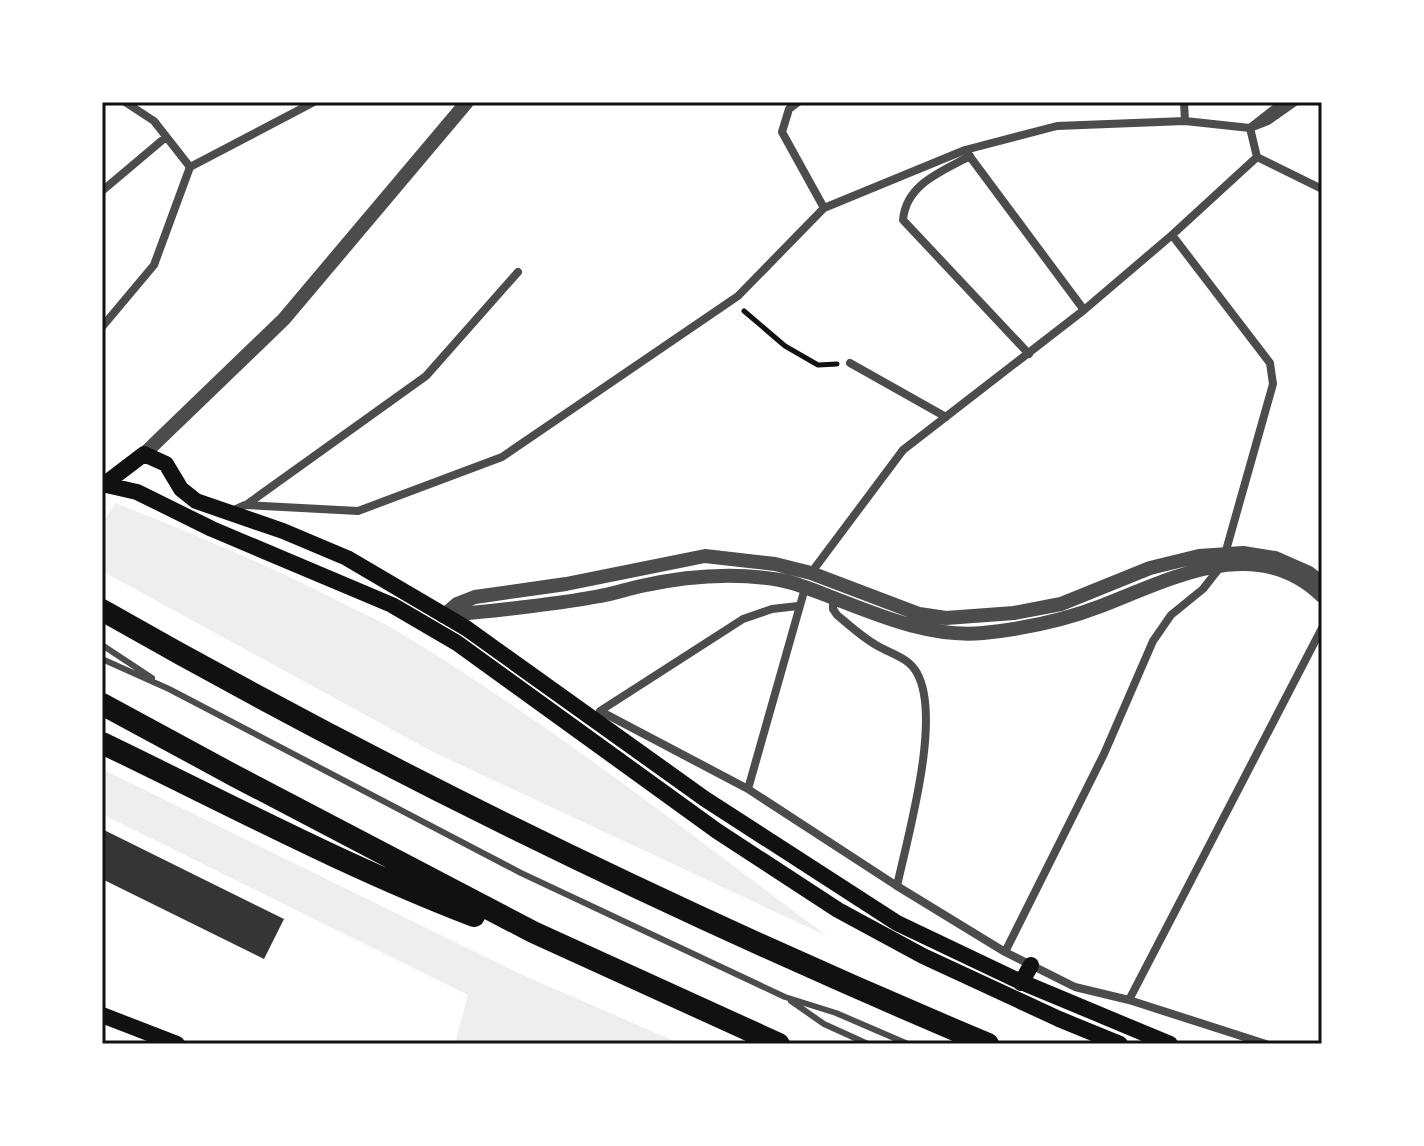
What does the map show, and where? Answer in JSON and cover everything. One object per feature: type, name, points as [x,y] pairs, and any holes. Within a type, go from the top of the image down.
[{"type":"highway","points":[[102,610],[242,690],[477,811],[818,973],[988,1044]]},
{"type":"highway","points":[[102,704],[533,932],[779,1044]]},
{"type":"highway","points":[[102,743],[414,892],[474,915],[533,932]]},
{"type":"main road","points":[[102,486],[144,454],[166,464],[181,489],[196,501],[283,531],[347,558],[437,622],[457,643],[717,831],[838,910],[923,956],[1120,1044]]},
{"type":"main road","points":[[102,465],[120,470]]},
{"type":"main road","points":[[102,486],[137,492],[212,529],[392,605],[437,622],[466,628],[705,799],[897,923],[1021,983],[1170,1044]]},
{"type":"main road","points":[[1021,983],[1031,965]]},
{"type":"main road","points":[[102,1015],[177,1044]]},
{"type":"street","points":[[125,102],[154,121],[190,167]]},
{"type":"street","points":[[102,327],[154,265],[190,167],[314,102]]},
{"type":"street","points":[[144,454],[284,319],[467,102]]},
{"type":"street","points":[[798,102],[789,109],[782,132],[824,208]]},
{"type":"street","points":[[1184,102],[1185,121]]},
{"type":"street","points":[[1250,128],[1283,102]]},
{"type":"street","points":[[245,505],[358,511],[502,457],[732,300],[824,208],[967,153],[1057,126],[1185,121],[1250,128],[1268,121],[1295,102]]},
{"type":"street","points":[[1250,128],[1257,157]]},
{"type":"street","points":[[102,191],[166,137]]},
{"type":"street","points":[[967,153],[1084,310]]},
{"type":"street","points":[[967,153],[922,183],[904,203],[903,220],[1029,354]]},
{"type":"street","points":[[1257,157],[1322,189]]},
{"type":"street","points":[[748,789],[798,606],[811,573],[903,450],[1084,310],[1257,157]]},
{"type":"street","points":[[1005,952],[1104,754],[1153,641],[1171,615],[1203,589],[1224,560],[1273,384],[1270,363],[1172,235]]},
{"type":"street","points":[[228,513],[245,505],[426,376],[518,272]]},
{"type":"street","points":[[850,363],[946,417]]},
{"type":"street","points":[[437,622],[600,596],[687,577],[732,576],[769,579],[805,588],[893,621],[951,634],[984,633],[1055,620],[1100,607],[1189,570],[1243,553],[1275,558],[1309,573],[1322,583]]},
{"type":"street","points":[[437,622],[457,604],[475,597],[566,584],[705,556],[744,559],[811,573],[919,614],[946,618],[972,618],[1061,604],[1150,568],[1199,556],[1287,572],[1322,596]]},
{"type":"street","points":[[833,598],[833,609],[837,615],[876,645],[903,657],[917,672],[927,707],[922,765],[897,886]]},
{"type":"street","points":[[798,606],[772,609],[743,619],[600,711],[748,789],[1005,952],[1075,987],[1129,1000],[1266,1044]]},
{"type":"street","points":[[1129,1000],[1322,628]]},
{"type":"lane","points":[[102,645],[169,689]]},
{"type":"lane","points":[[102,659],[169,689],[521,873],[785,997],[836,1013],[908,1044]]},
{"type":"lane","points":[[785,997],[824,1024],[868,1044]]},
{"type":"path","points":[[732,300],[785,346],[818,365],[850,363]]},
{"type":"shaded area","points":[[115,503],[258,563],[402,634],[565,742],[827,936],[433,752],[102,571],[102,525]]},
{"type":"shaded area","points":[[102,769],[516,972],[681,1044],[455,1044],[468,995],[102,814]]},
{"type":"building","points":[[102,829],[284,919],[264,959],[102,879]]}]
